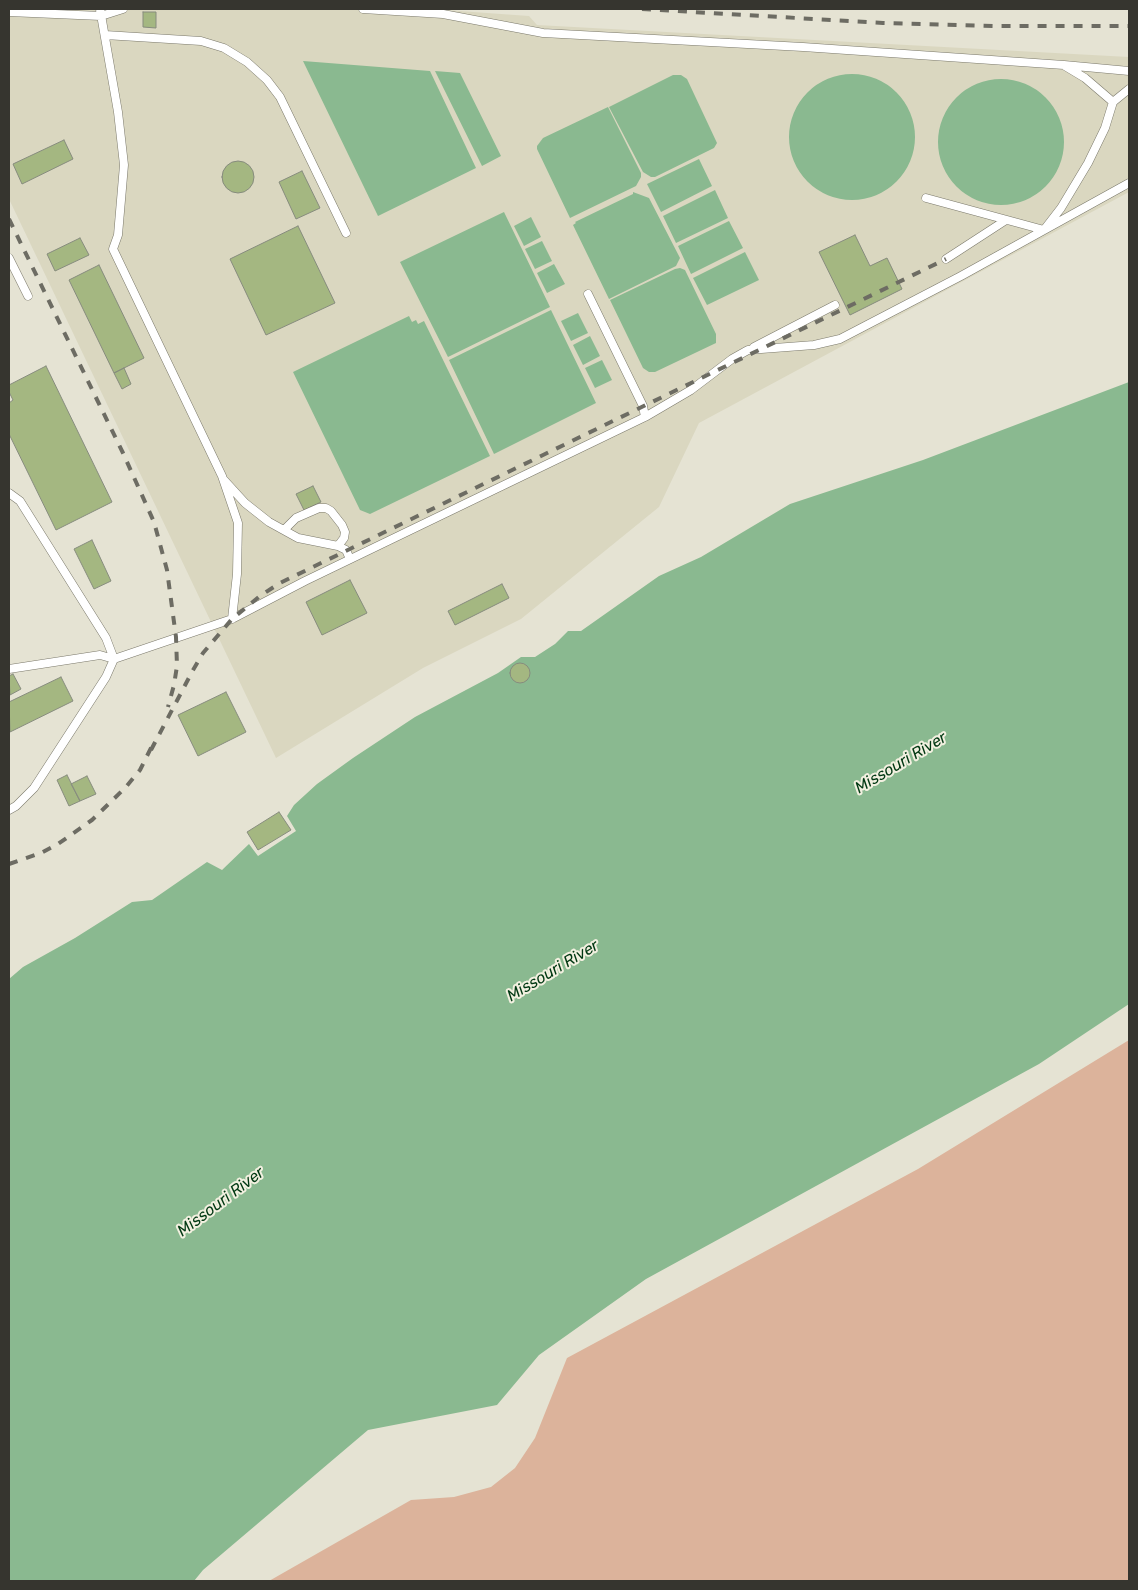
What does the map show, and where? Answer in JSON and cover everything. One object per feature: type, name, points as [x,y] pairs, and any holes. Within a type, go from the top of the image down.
[{"type":"lane","points":[[9,12],[100,12],[123,9]]},
{"type":"lane","points":[[363,9],[443,14],[543,33],[803,47],[1129,71]]},
{"type":"lane","points":[[100,12],[118,112],[124,165],[118,234],[113,249],[222,476],[238,523],[237,574],[232,619]]},
{"type":"lane","points":[[105,35],[201,41],[224,48],[247,62],[280,97],[346,233]]},
{"type":"lane","points":[[1064,65],[1085,78],[1113,102]]},
{"type":"lane","points":[[1044,230],[1061,208],[1088,163],[1105,128],[1113,102],[1129,89]]},
{"type":"lane","points":[[748,350],[814,345],[840,339],[1129,183]]},
{"type":"lane","points":[[926,198],[1044,230]]},
{"type":"lane","points":[[946,259],[1006,220]]},
{"type":"lane","points":[[9,258],[28,296]]},
{"type":"lane","points":[[588,294],[643,406],[645,417]]},
{"type":"lane","points":[[9,669],[100,655],[114,659],[232,619],[350,559],[645,417],[691,390],[748,350],[835,305]]},
{"type":"lane","points":[[222,476],[245,503],[269,522],[298,538],[338,546],[346,550],[350,559]]},
{"type":"lane","points":[[9,493],[20,500],[102,631],[114,659]]},
{"type":"lane","points":[[284,530],[296,518],[319,508],[326,508],[331,511],[345,532],[344,538],[338,546]]},
{"type":"lane","points":[[9,810],[16,806],[34,788],[97,691],[114,659]]},
{"type":"shaded area","points":[[9,9],[431,9],[529,16],[537,25],[1129,57],[1129,192],[699,423],[659,507],[521,619],[423,668],[276,758],[9,199]]},
{"type":"shaded area","points":[[1129,1040],[1129,1581],[269,1581],[411,1500],[454,1497],[491,1487],[515,1468],[535,1438],[567,1358],[918,1169]]},
{"type":"water","points":[[303,61],[430,71],[476,168],[378,216]]},
{"type":"water","points":[[435,71],[460,73],[501,156],[482,166]]},
{"type":"water","points":[[852,74],[876,78],[897,92],[911,113],[915,137],[911,161],[897,182],[876,196],[852,200],[828,196],[807,182],[793,161],[789,137],[793,113],[807,92],[828,78]]},
{"type":"water","points":[[673,75],[681,75],[687,79],[717,143],[714,148],[655,177],[651,177],[643,172],[609,107]]},
{"type":"water","points":[[1001,79],[1025,83],[1046,97],[1060,118],[1064,142],[1060,166],[1046,187],[1025,201],[1001,205],[977,201],[956,187],[942,166],[938,142],[942,118],[956,97],[977,83]]},
{"type":"water","points":[[608,107],[641,173],[641,177],[636,186],[570,218],[537,146],[543,138]]},
{"type":"water","points":[[699,159],[712,186],[661,212],[647,184]]},
{"type":"water","points":[[715,190],[728,218],[676,243],[663,216]]},
{"type":"water","points":[[633,192],[649,198],[680,258],[676,266],[609,299],[573,225],[575,222],[633,194]]},
{"type":"water","points":[[504,212],[550,307],[448,357],[400,262]]},
{"type":"water","points":[[531,217],[541,237],[524,246],[514,226]]},
{"type":"water","points":[[729,221],[743,248],[691,274],[678,246]]},
{"type":"water","points":[[542,241],[552,261],[535,269],[525,249]]},
{"type":"water","points":[[745,252],[759,280],[707,305],[693,278]]},
{"type":"water","points":[[554,264],[565,284],[547,293],[537,273]]},
{"type":"water","points":[[680,268],[685,270],[716,334],[716,343],[655,372],[649,372],[643,368],[610,300]]},
{"type":"water","points":[[551,310],[596,403],[494,454],[449,360]]},
{"type":"water","points":[[578,313],[588,333],[571,341],[561,321]]},
{"type":"water","points":[[409,316],[412,322],[416,320],[418,324],[424,321],[490,456],[370,514],[360,510],[293,372]]},
{"type":"water","points":[[590,336],[600,356],[583,365],[573,345]]},
{"type":"water","points":[[602,360],[612,380],[595,388],[585,368]]},
{"type":"water","name":"Missouri River","points":[[1129,382],[1129,1004],[1039,1064],[646,1279],[539,1355],[497,1405],[368,1430],[203,1570],[194,1581],[9,1581],[9,979],[23,967],[75,938],[132,902],[152,900],[207,862],[222,870],[249,844],[258,856],[296,831],[287,816],[294,805],[317,784],[353,758],[415,717],[498,673],[521,657],[535,657],[555,644],[568,631],[581,631],[659,576],[701,557],[790,504],[923,460]]},
{"type":"building","points":[[143,12],[156,12],[156,28],[143,27]]},
{"type":"building","points":[[64,140],[73,159],[22,184],[13,164]]},
{"type":"building","points":[[238,161],[249,166],[254,177],[249,188],[238,193],[227,188],[222,177],[227,166]]},
{"type":"building","points":[[302,171],[320,208],[296,219],[279,182]]},
{"type":"building","points":[[298,226],[335,303],[266,335],[230,259]]},
{"type":"building","points":[[855,235],[870,266],[887,258],[902,289],[850,315],[819,252]]},
{"type":"building","points":[[80,238],[89,255],[55,271],[47,254]]},
{"type":"building","points":[[99,265],[144,358],[114,373],[69,280]]},
{"type":"building","points":[[46,366],[112,502],[56,530],[9,434],[9,403],[13,400],[9,392],[9,385]]},
{"type":"building","points":[[124,368],[131,384],[122,389],[114,373]]},
{"type":"building","points":[[313,486],[321,502],[304,510],[296,494]]},
{"type":"building","points":[[92,540],[111,581],[94,589],[74,549]]},
{"type":"building","points":[[350,580],[367,613],[322,635],[306,602]]},
{"type":"building","points":[[502,584],[509,598],[455,625],[448,611]]},
{"type":"building","points":[[520,663],[527,666],[530,673],[527,680],[520,683],[513,680],[510,673],[513,666]]},
{"type":"building","points":[[13,674],[21,689],[10,695],[9,676]]},
{"type":"building","points":[[61,677],[73,701],[10,732],[9,702]]},
{"type":"building","points":[[226,692],[246,732],[198,756],[178,715]]},
{"type":"building","points":[[67,775],[80,801],[69,806],[57,780]]},
{"type":"building","points":[[87,776],[96,794],[80,801],[71,784]]},
{"type":"building","points":[[279,812],[291,830],[258,850],[247,832]]},
{"type":"railway","points":[[642,9],[883,23],[996,26],[1129,26]]},
{"type":"railway","points":[[9,219],[123,453],[154,522],[167,570],[176,637],[177,666],[168,707]]},
{"type":"railway","points":[[151,750],[203,653],[232,619],[260,596],[280,583],[946,259]]},
{"type":"railway","points":[[9,864],[41,853],[58,844],[92,820],[125,788],[140,770],[153,744]]}]
